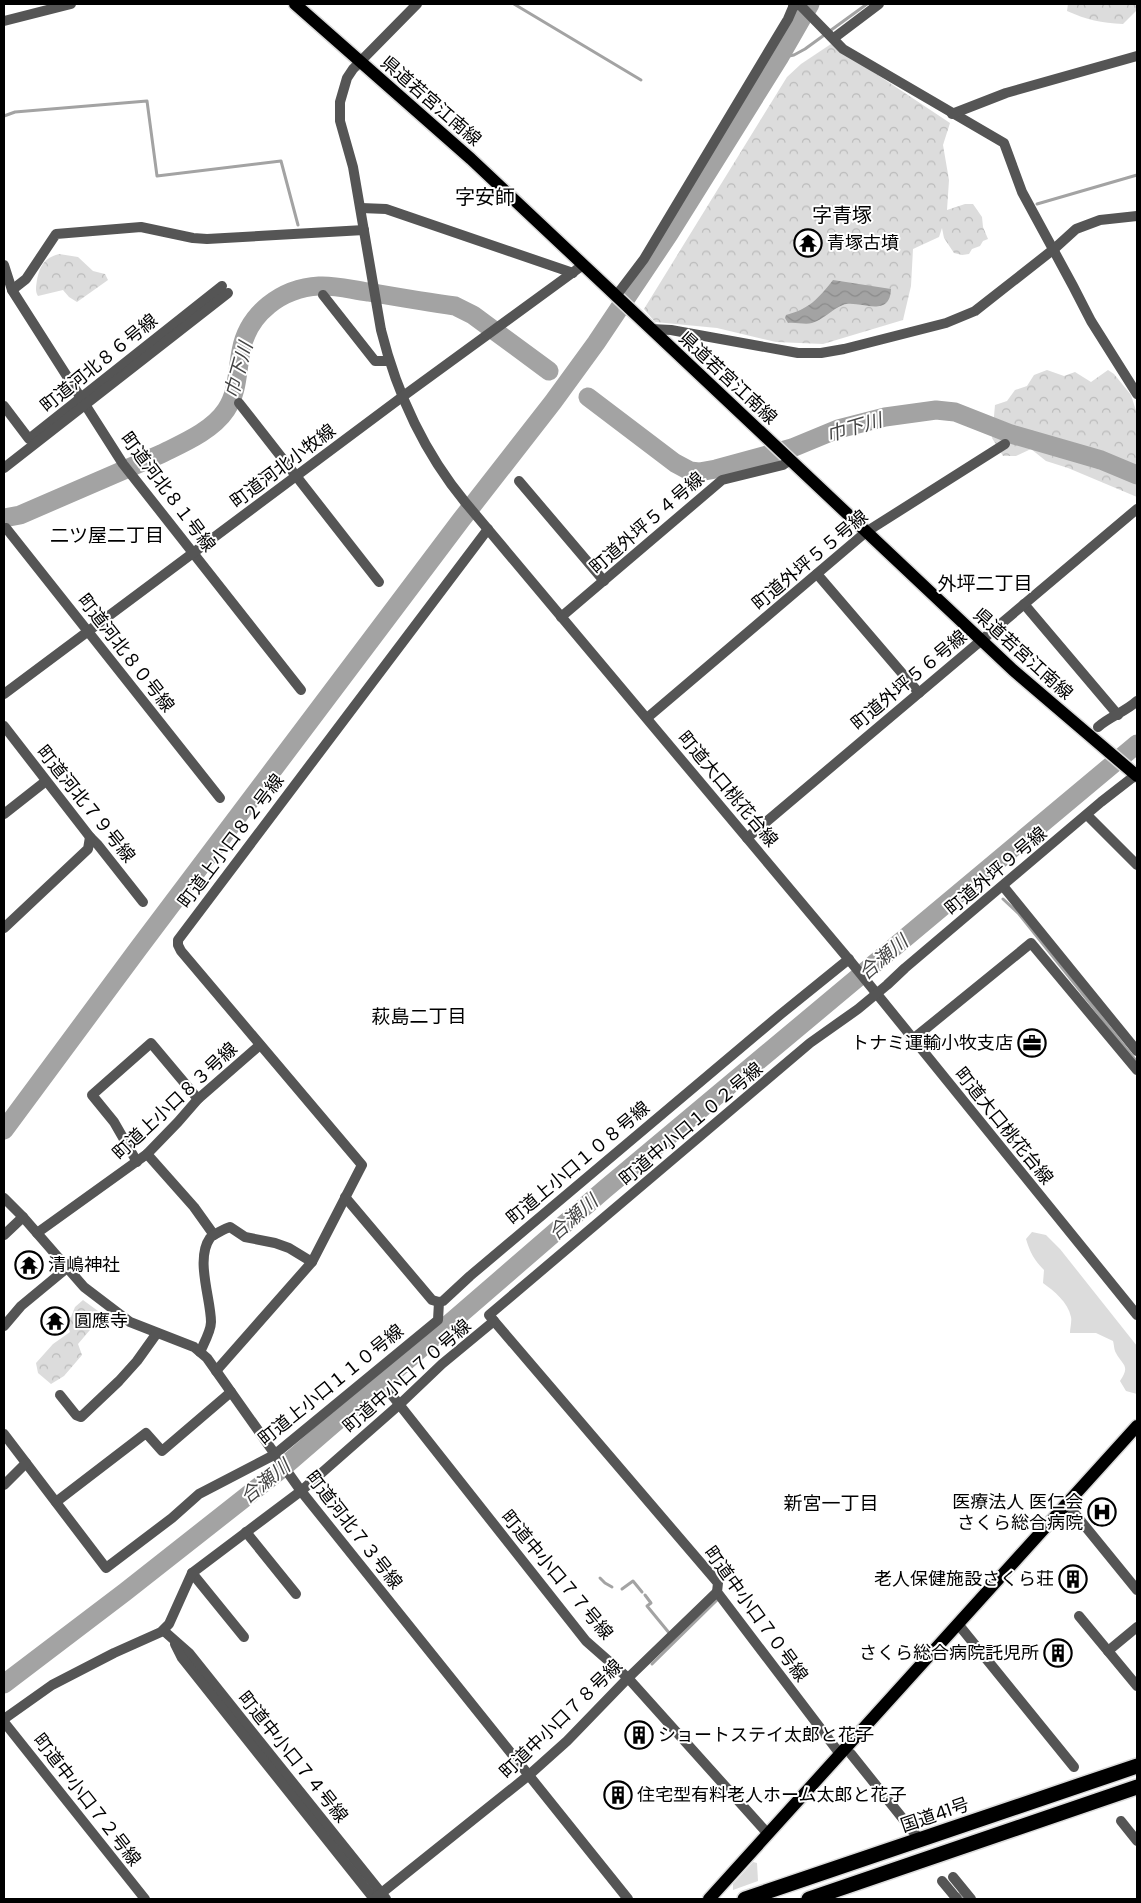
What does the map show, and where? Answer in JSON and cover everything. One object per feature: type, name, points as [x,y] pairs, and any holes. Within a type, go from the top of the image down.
[{"type":"highway","name":"国道41号","points":[[745,1899],[1137,1766]]},
{"type":"highway","points":[[809,1899],[1137,1787]]},
{"type":"main road","name":"県道若宮江南線","points":[[295,4],[471,159],[578,269],[616,296],[1032,688],[1136,775]]},
{"type":"main road","points":[[710,1899],[768,1834],[846,1754],[958,1624],[1137,1426]]},
{"type":"street","points":[[4,21],[72,4]]},
{"type":"street","name":"町道大口桃花台線","points":[[417,4],[360,61],[347,78],[340,112],[342,130],[353,167],[372,278],[390,361],[402,397],[420,436],[435,462],[478,518],[876,992],[1137,1315]]},
{"type":"street","points":[[834,38],[879,4]]},
{"type":"street","points":[[616,296],[644,259],[796,5],[817,20],[843,49],[1004,143],[1022,192],[1092,321],[1137,394]]},
{"type":"street","points":[[952,114],[1006,93],[1137,56]]},
{"type":"street","points":[[361,208],[386,209],[578,269]]},
{"type":"street","points":[[651,329],[671,330],[798,353],[821,353],[844,349],[946,323],[975,311],[989,302],[1076,229],[1100,220],[1137,216]]},
{"type":"street","points":[[12,290],[26,279],[56,234],[141,227],[207,239],[364,230]]},
{"type":"street","name":"町道河北８１号線","points":[[4,265],[12,290],[123,464],[301,690]]},
{"type":"street","name":"町道河北小牧線","points":[[4,694],[499,325],[578,269]]},
{"type":"street","points":[[4,468],[30,448],[83,401],[224,289]]},
{"type":"street","points":[[323,295],[375,361],[390,361]]},
{"type":"street","name":"町道河北８６号線","points":[[4,406],[29,439],[83,401]]},
{"type":"street","points":[[239,403],[379,582]]},
{"type":"street","points":[[4,415],[30,448]]},
{"type":"street","name":"町道外坪５５号線","points":[[647,718],[866,532],[1005,444]]},
{"type":"street","name":"町道外坪５４号線","points":[[561,617],[722,480],[783,465],[788,459]]},
{"type":"street","points":[[519,480],[604,581]]},
{"type":"street","name":"町道外坪５６号線","points":[[748,838],[1137,508]]},
{"type":"street","name":"町道河北８０号線","points":[[6,528],[220,798]]},
{"type":"street","name":"町道上小口８２号線","points":[[346,1197],[362,1165],[181,951],[178,938],[488,529]]},
{"type":"street","points":[[820,572],[921,691]]},
{"type":"street","points":[[1024,604],[1118,715]]},
{"type":"street","points":[[1098,727],[1137,701]]},
{"type":"street","name":"町道河北７９号線","points":[[4,726],[143,902]]},
{"type":"street","name":"町道外坪９号線","points":[[876,992],[1136,775]]},
{"type":"street","points":[[4,814],[46,781]]},
{"type":"street","points":[[1087,815],[1137,865]]},
{"type":"street","points":[[4,928],[88,849],[90,837]]},
{"type":"street","points":[[1003,886],[1137,1051]]},
{"type":"street","points":[[913,1039],[1031,943],[1137,1070]]},
{"type":"street","name":"町道上小口１０８号線","points":[[439,1302],[446,1299],[470,1276],[781,1014],[850,961]]},
{"type":"street","name":"町道中小口１０２号線","points":[[494,1321],[489,1315],[810,1043],[876,992]]},
{"type":"street","points":[[137,1162],[114,1122],[92,1095],[152,1043],[198,1099]]},
{"type":"street","name":"町道上小口８３号線","points":[[37,1233],[147,1154],[198,1099],[260,1045]]},
{"type":"street","points":[[147,1154],[194,1206],[214,1234]]},
{"type":"street","points":[[216,1371],[312,1262],[346,1197],[432,1300],[439,1302]]},
{"type":"street","name":"町道河北７３号線","points":[[4,1198],[84,1287],[130,1322],[194,1347],[200,1352],[216,1371],[301,1491],[628,1899]]},
{"type":"street","points":[[4,1235],[23,1217]]},
{"type":"street","points":[[214,1234],[217,1235],[230,1227],[244,1237],[275,1243],[301,1254],[312,1262]]},
{"type":"street","points":[[200,1352],[211,1324],[206,1291],[205,1260],[207,1246],[214,1234]]},
{"type":"street","points":[[4,1326],[21,1306],[67,1268]]},
{"type":"street","name":"町道上小口１１０号線","points":[[56,1502],[106,1568],[172,1518],[199,1494],[276,1457],[438,1320],[439,1302]]},
{"type":"street","name":"町道中小口７０号線","points":[[164,1631],[192,1573],[301,1491],[400,1404],[442,1364],[494,1321],[718,1583],[717,1592],[846,1754],[920,1840]]},
{"type":"street","points":[[60,1395],[76,1415],[81,1417],[120,1381],[137,1362],[157,1333]]},
{"type":"street","points":[[4,1434],[56,1502],[146,1433],[162,1451],[231,1392]]},
{"type":"street","name":"町道中小口７７号線","points":[[391,1394],[586,1641],[628,1678],[768,1834]]},
{"type":"street","points":[[4,1485],[26,1463]]},
{"type":"street","points":[[1067,1504],[1137,1590]]},
{"type":"street","points":[[246,1532],[296,1594]]},
{"type":"street","points":[[192,1573],[244,1637]]},
{"type":"street","name":"町道中小口７８号線","points":[[378,1898],[529,1775],[567,1741],[628,1678],[717,1592]]},
{"type":"street","points":[[1079,1616],[1137,1686]]},
{"type":"street","points":[[958,1624],[1074,1767]]},
{"type":"street","points":[[1108,1651],[1137,1627]]},
{"type":"street","points":[[4,1720],[52,1686],[114,1653],[164,1631]]},
{"type":"street","name":"町道中小口７４号線","points":[[164,1631],[172,1638],[182,1658],[378,1898]]},
{"type":"street","name":"町道中小口７２号線","points":[[4,1720],[145,1899]]},
{"type":"street","points":[[1120,1821],[1137,1842]]},
{"type":"street","points":[[953,1877],[971,1899]]},
{"type":"street","points":[[942,1881],[957,1899]]},
{"type":"green space","points":[[1068,4],[1137,4],[1137,10],[1123,24],[1115,24],[1088,19],[1074,14],[1067,11]]},
{"type":"green space","points":[[831,44],[950,123],[943,145],[949,180],[947,210],[965,204],[973,204],[982,217],[983,227],[988,239],[983,241],[980,246],[972,249],[969,254],[962,255],[954,253],[944,238],[942,228],[939,237],[913,249],[911,286],[903,320],[823,344],[776,342],[717,328],[655,322],[644,309],[787,77],[801,64]]},
{"type":"green space","points":[[59,254],[78,257],[93,271],[105,274],[108,280],[77,302],[63,290],[38,296],[36,285],[41,267],[46,260]]},
{"type":"green space","points":[[1047,370],[1064,376],[1075,372],[1091,382],[1108,370],[1114,374],[1131,395],[1137,414],[1137,497],[1068,468],[1046,461],[1031,449],[1016,456],[1003,456],[992,438],[995,405],[1007,401],[1015,390],[1027,386],[1034,375]]},
{"type":"green space","points":[[1032,1232],[1046,1235],[1060,1249],[1137,1346],[1137,1394],[1126,1391],[1120,1381],[1125,1368],[1115,1352],[1113,1341],[1096,1333],[1070,1333],[1071,1319],[1067,1306],[1060,1297],[1043,1283],[1044,1270],[1029,1248],[1026,1239]]},
{"type":"green space","points":[[83,1300],[98,1311],[101,1317],[78,1344],[82,1355],[64,1376],[51,1384],[38,1373],[36,1363],[53,1344],[70,1332],[66,1320],[71,1317],[75,1307]]},
{"type":"green space","points":[[753,1862],[757,1863],[758,1881],[733,1890],[733,1884]]},
{"type":"water","points":[[833,280],[891,289],[889,298],[885,304],[879,306],[843,305],[812,323],[788,323],[785,318],[786,315],[807,306],[823,293]]},
{"type":"waterway","points":[[514,4],[641,80]]},
{"type":"waterway","points":[[4,1130],[138,949],[596,343],[669,234],[779,58],[810,4]]},
{"type":"waterway","points":[[779,58],[794,55],[805,49],[867,4]]},
{"type":"waterway","points":[[4,116],[15,112],[147,101],[157,176],[281,161],[298,225]]},
{"type":"waterway","points":[[1037,204],[1137,175]]},
{"type":"waterway","name":"巾下川","points":[[4,518],[20,515],[161,454],[188,441],[213,424],[226,410],[233,396],[241,351],[251,325],[259,314],[280,297],[305,288],[319,286],[338,287],[455,306],[473,315],[549,371]]},
{"type":"waterway","name":"巾下川","points":[[588,397],[675,463],[690,471],[699,472],[716,469],[792,448],[838,429],[885,417],[936,410],[955,412],[1011,434],[1101,460],[1137,475]]},
{"type":"waterway","name":"合瀬川","points":[[4,1684],[280,1470],[605,1189],[1137,744]]},
{"type":"waterway","points":[[1003,899],[1019,914],[1137,1062]]},
{"type":"waterway","points":[[600,1578],[612,1587]]},
{"type":"waterway","points":[[622,1589],[633,1581],[642,1592]]},
{"type":"waterway","points":[[645,1595],[651,1603],[647,1606],[670,1634]]},
{"type":"waterway","points":[[652,1664],[717,1600]]},
{"type":"waterway","points":[[959,1894],[963,1899]]},
{"type":"place","name":"青塚古墳","points":[[808,243]]},
{"type":"place","name":"トナミ運輸小牧支店","points":[[1032,1043]]},
{"type":"place","name":"清嶋神社","points":[[29,1265]]},
{"type":"place","name":"圓應寺","points":[[55,1321]]},
{"type":"place","name":"医療法人 医仁会 さくら総合病院","points":[[1102,1512]]},
{"type":"place","name":"老人保健施設さくら荘","points":[[1073,1579]]},
{"type":"place","name":"さくら総合病院託児所","points":[[1058,1653]]},
{"type":"place","name":"ショートステイ太郎と花子","points":[[639,1735]]},
{"type":"place","name":"住宅型有料老人ホーム太郎と花子","points":[[618,1795]]},
{"type":"district","name":"字安師","points":[[485,197]]},
{"type":"district","name":"字青塚","points":[[842,215]]},
{"type":"district","name":"二ツ屋二丁目","points":[[107,535]]},
{"type":"district","name":"外坪二丁目","points":[[985,583]]},
{"type":"district","name":"萩島二丁目","points":[[419,1016]]},
{"type":"district","name":"新宮一丁目","points":[[831,1503]]}]
